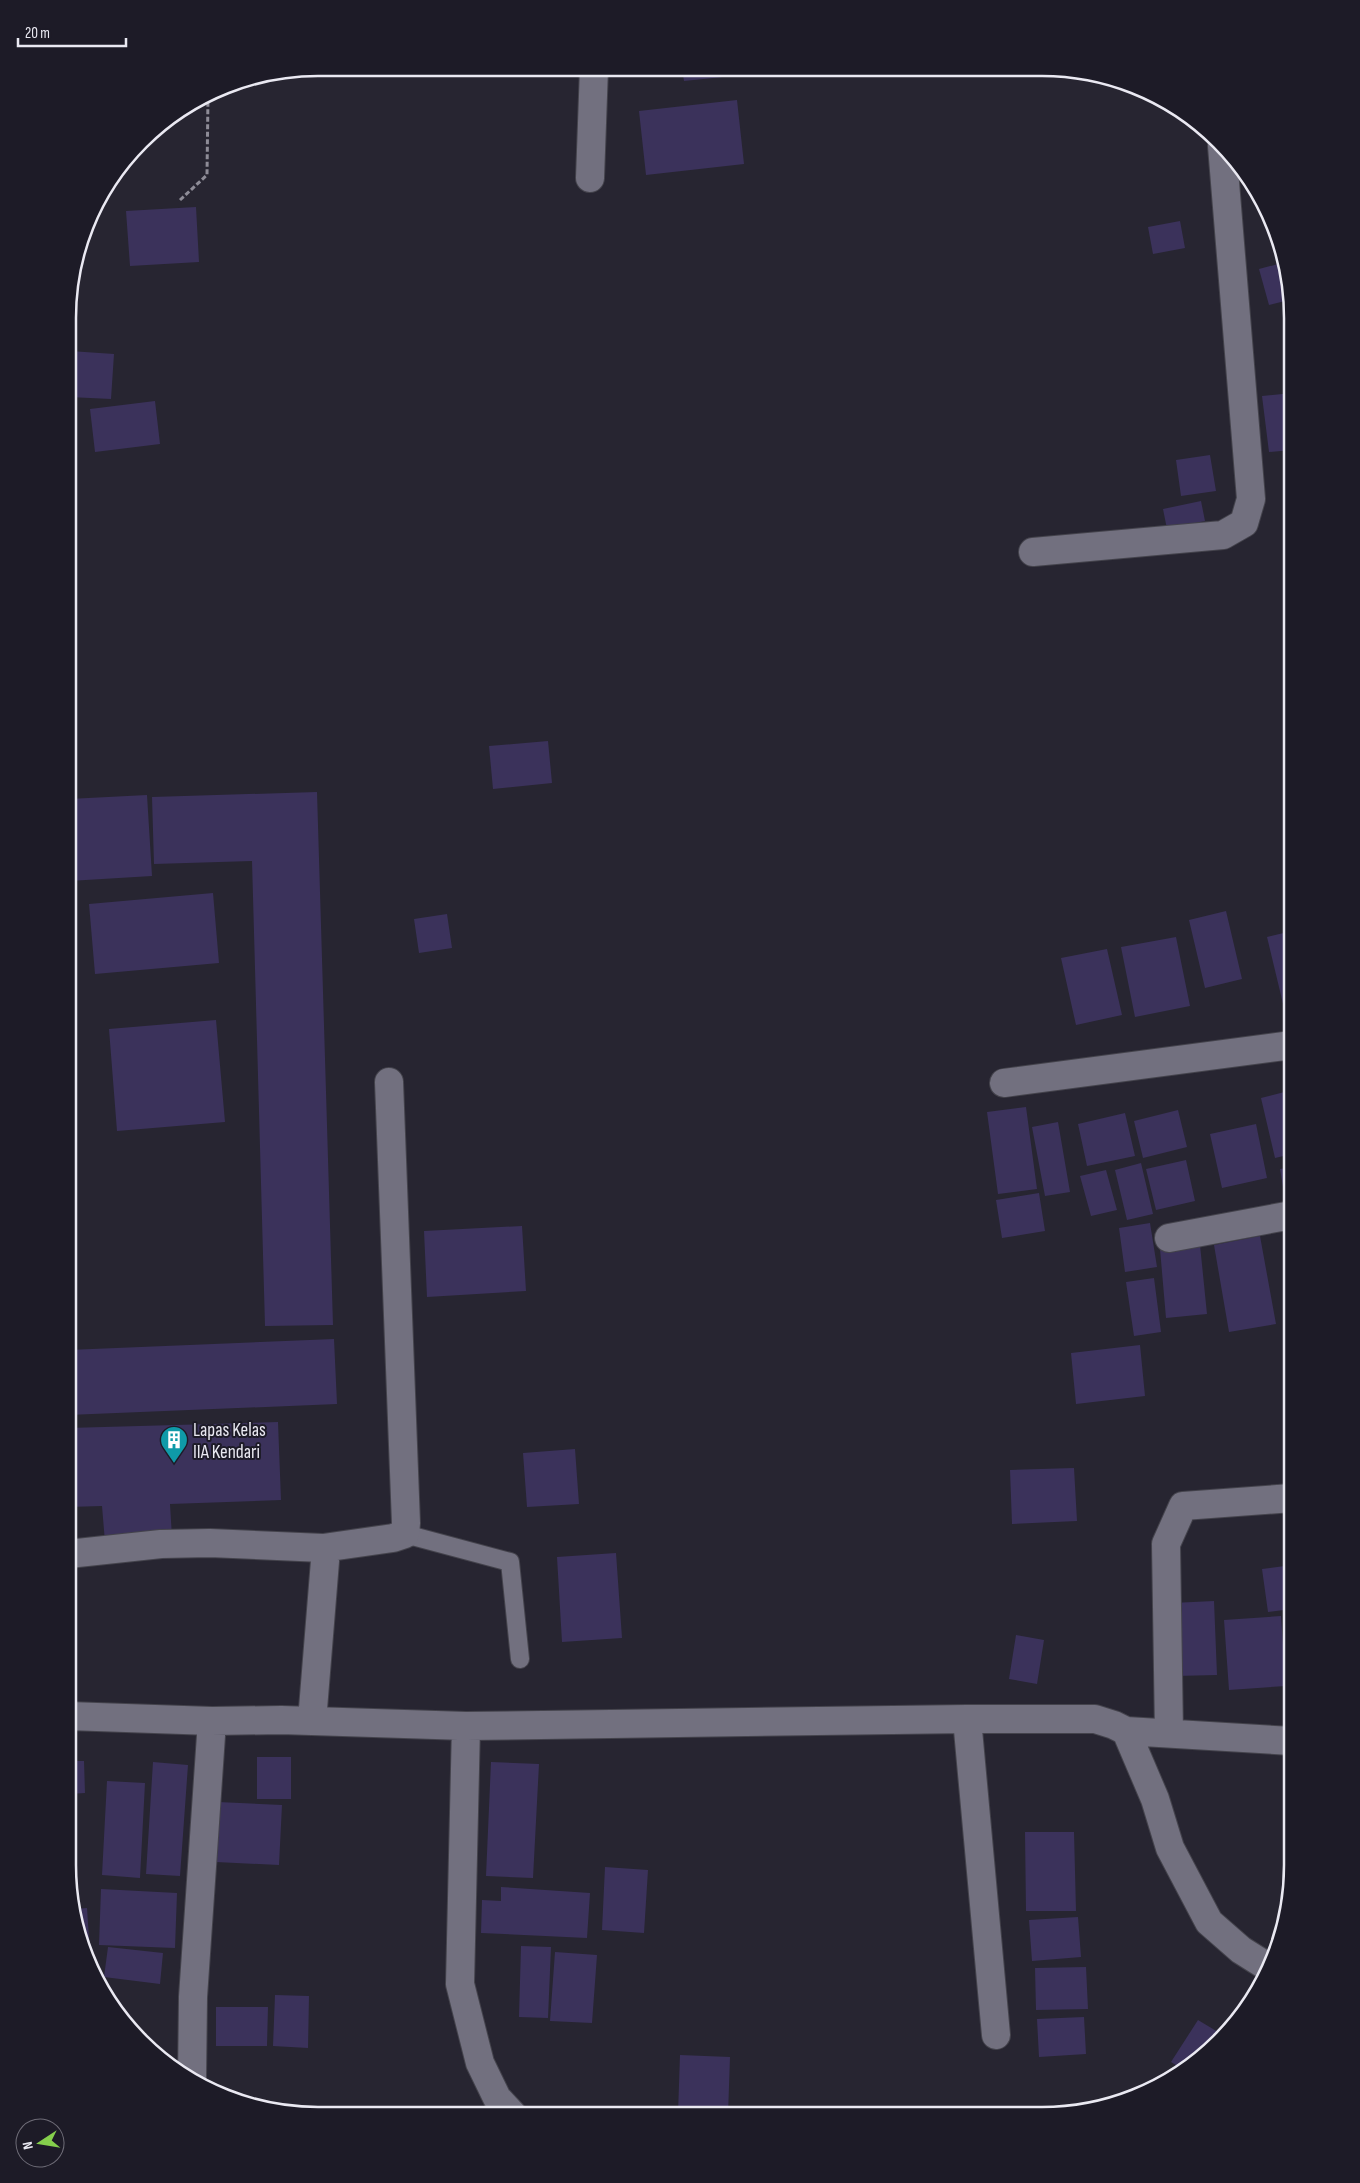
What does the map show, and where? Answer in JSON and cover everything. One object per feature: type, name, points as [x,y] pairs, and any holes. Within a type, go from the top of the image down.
[{"type":"street","points":[[590,178],[594,76]]},
{"type":"street","points":[[1034,552],[1223,535],[1244,523],[1251,499],[1223,158]]},
{"type":"street","points":[[1004,1084],[1284,1046]]},
{"type":"street","points":[[76,1553],[161,1544],[210,1543],[323,1548],[393,1538],[404,1534],[406,1523],[388,1082]]},
{"type":"street","points":[[1169,1238],[1284,1216]]},
{"type":"street","points":[[1169,1733],[1166,1544],[1183,1506],[1284,1499]]},
{"type":"street","points":[[312,1720],[325,1561],[323,1548]]},
{"type":"street","points":[[76,1716],[212,1721],[312,1720],[466,1726],[1095,1719],[1126,1731],[1284,1740]]},
{"type":"street","points":[[967,1719],[996,2035]]},
{"type":"street","points":[[192,2071],[193,1997],[212,1721]]},
{"type":"street","points":[[466,1726],[460,1984],[480,2063],[497,2098],[505,2107]]},
{"type":"street","points":[[1126,1731],[1155,1799],[1170,1848],[1209,1922],[1241,1950],[1263,1964]]},
{"type":"lane","points":[[404,1534],[510,1562],[520,1659]]},
{"type":"path","points":[[180,200],[207,175],[208,103]]},
{"type":"building","points":[[683,76],[733,76],[684,81]]},
{"type":"building","points":[[737,100],[744,164],[646,175],[639,111]]},
{"type":"building","points":[[196,207],[199,262],[130,266],[126,211]]},
{"type":"building","points":[[1180,221],[1185,248],[1153,254],[1148,227]]},
{"type":"building","points":[[1278,264],[1283,302],[1269,305],[1259,269]]},
{"type":"building","points":[[76,351],[114,354],[111,399],[76,397]]},
{"type":"building","points":[[1284,394],[1284,451],[1269,452],[1262,396]]},
{"type":"building","points":[[155,401],[160,444],[95,452],[90,409]]},
{"type":"building","points":[[1210,455],[1216,491],[1181,496],[1176,460]]},
{"type":"building","points":[[1201,501],[1205,521],[1167,529],[1163,509]]},
{"type":"building","points":[[548,741],[552,783],[493,789],[489,746]]},
{"type":"building","points":[[317,792],[333,1325],[265,1326],[252,861],[154,864],[152,797]]},
{"type":"building","points":[[147,795],[152,876],[76,881],[76,799]]},
{"type":"building","points":[[213,893],[219,963],[95,974],[89,904]]},
{"type":"building","points":[[1226,911],[1242,979],[1205,988],[1189,920]]},
{"type":"building","points":[[447,914],[452,948],[419,953],[414,919]]},
{"type":"building","points":[[1284,933],[1284,1008],[1267,937]]},
{"type":"building","points":[[1176,937],[1190,1006],[1135,1017],[1121,947]]},
{"type":"building","points":[[1107,949],[1122,1015],[1076,1025],[1061,958]]},
{"type":"building","points":[[216,1020],[225,1122],[117,1131],[109,1029]]},
{"type":"building","points":[[1284,1092],[1284,1156],[1275,1158],[1261,1098]]},
{"type":"building","points":[[1026,1107],[1037,1189],[998,1194],[987,1112]]},
{"type":"building","points":[[1178,1110],[1187,1147],[1143,1158],[1134,1121]]},
{"type":"building","points":[[1125,1113],[1135,1156],[1087,1166],[1078,1124]]},
{"type":"building","points":[[1058,1122],[1070,1192],[1045,1196],[1032,1127]]},
{"type":"building","points":[[1256,1124],[1267,1178],[1222,1188],[1210,1134]]},
{"type":"building","points":[[1186,1160],[1195,1201],[1156,1210],[1146,1169]]},
{"type":"building","points":[[1141,1163],[1153,1214],[1127,1220],[1115,1170]]},
{"type":"building","points":[[1284,1168],[1284,1193],[1280,1169]]},
{"type":"building","points":[[1106,1170],[1117,1210],[1091,1216],[1080,1176]]},
{"type":"building","points":[[1039,1193],[1045,1231],[1002,1238],[996,1200]]},
{"type":"building","points":[[1150,1223],[1157,1267],[1125,1272],[1119,1228]]},
{"type":"building","points":[[522,1226],[526,1291],[427,1297],[424,1231]]},
{"type":"building","points":[[1260,1236],[1276,1324],[1229,1332],[1214,1245]]},
{"type":"building","points":[[1200,1245],[1207,1314],[1166,1318],[1160,1249]]},
{"type":"building","points":[[1154,1278],[1161,1332],[1134,1336],[1126,1282]]},
{"type":"building","points":[[334,1339],[337,1404],[76,1415],[76,1350]]},
{"type":"building","points":[[1140,1345],[1145,1396],[1076,1404],[1071,1353]]},
{"type":"building","name":"Lapas Kelas IIA Kendari","points":[[278,1422],[281,1500],[170,1504],[172,1537],[105,1542],[102,1506],[76,1507],[76,1428]]},
{"type":"building","points":[[575,1449],[579,1504],[527,1507],[523,1453]]},
{"type":"building","points":[[1074,1468],[1077,1521],[1012,1524],[1010,1470]]},
{"type":"building","points":[[616,1553],[622,1638],[562,1642],[557,1557]]},
{"type":"building","points":[[1284,1566],[1284,1610],[1268,1612],[1262,1569]]},
{"type":"building","points":[[1214,1601],[1217,1675],[1175,1676],[1172,1603]]},
{"type":"building","points":[[1281,1616],[1284,1686],[1229,1690],[1224,1620]]},
{"type":"building","points":[[1016,1635],[1044,1640],[1037,1684],[1009,1679]]},
{"type":"building","points":[[257,1757],[291,1757],[291,1799],[257,1799]]},
{"type":"building","points":[[76,1761],[84,1761],[85,1793],[76,1794]]},
{"type":"building","points":[[153,1762],[188,1765],[180,1876],[146,1874]]},
{"type":"building","points":[[491,1762],[539,1764],[533,1878],[486,1876]]},
{"type":"building","points":[[107,1781],[145,1783],[140,1878],[102,1875]]},
{"type":"building","points":[[218,1802],[282,1805],[279,1865],[216,1862]]},
{"type":"building","points":[[1025,1832],[1074,1832],[1076,1911],[1026,1911]]},
{"type":"building","points":[[605,1867],[648,1870],[644,1933],[602,1930]]},
{"type":"building","points":[[501,1887],[590,1893],[587,1938],[481,1933],[482,1900],[501,1901]]},
{"type":"building","points":[[101,1889],[177,1893],[175,1948],[99,1945]]},
{"type":"building","points":[[87,1908],[89,1944],[84,1928],[80,1909]]},
{"type":"building","points":[[1078,1917],[1081,1957],[1032,1961],[1029,1920]]},
{"type":"building","points":[[521,1946],[551,1947],[548,2018],[519,2017]]},
{"type":"building","points":[[108,1947],[163,1953],[160,1984],[104,1977]]},
{"type":"building","points":[[555,1952],[597,1955],[592,2023],[550,2021]]},
{"type":"building","points":[[1086,1967],[1088,2009],[1036,2010],[1035,1968]]},
{"type":"building","points":[[275,1995],[309,1996],[308,2048],[273,2046]]},
{"type":"building","points":[[216,2007],[268,2007],[267,2046],[216,2046]]},
{"type":"building","points":[[1084,2017],[1086,2054],[1039,2057],[1037,2019]]},
{"type":"building","points":[[1198,2020],[1217,2031],[1177,2066],[1171,2062]]},
{"type":"building","points":[[680,2055],[730,2057],[728,2107],[678,2107]]},
{"type":"place","name":"Lapas Kelas IIA Kendari","points":[[174,1464]]}]
